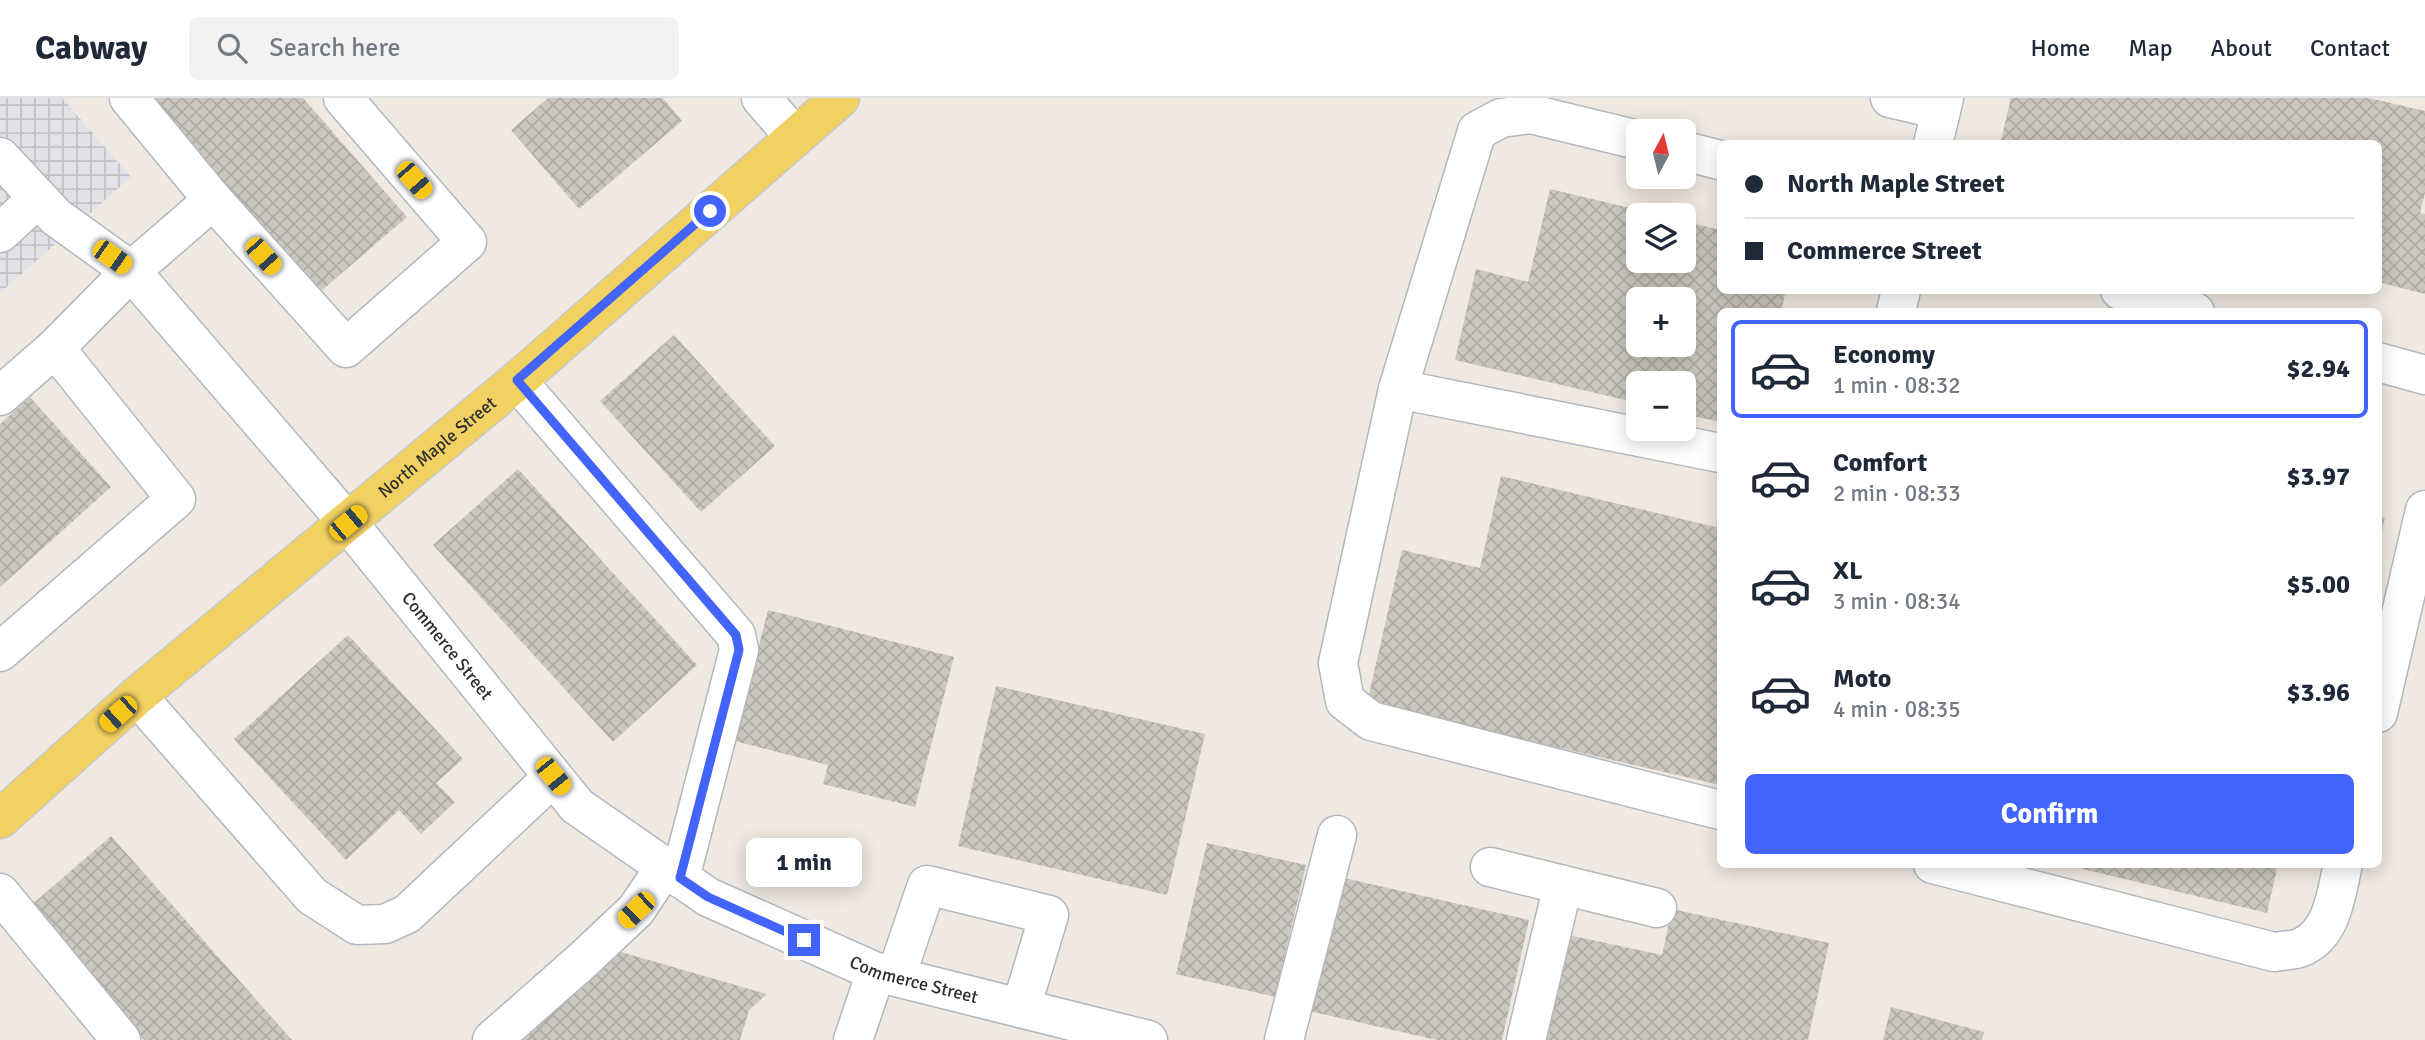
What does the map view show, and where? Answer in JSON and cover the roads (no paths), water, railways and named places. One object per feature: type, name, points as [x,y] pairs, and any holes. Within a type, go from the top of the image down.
[{"type":"main road","name":"North Maple Street","points":[[0,818],[137,696],[517,380],[840,98]]},
{"type":"street","points":[[129,98],[213,200],[346,348],[467,242],[343,98]]},
{"type":"street","points":[[761,98],[795,137]]},
{"type":"street","points":[[1890,98],[1940,117]]},
{"type":"street","points":[[1626,137],[1531,114],[1501,118],[1477,131],[1398,389],[1338,663],[1345,701],[1371,721],[1717,809]]},
{"type":"street","points":[[1696,154],[1717,159]]},
{"type":"street","name":"Commerce Street","points":[[0,157],[56,217],[131,271],[348,523],[577,806],[708,897],[886,974],[1148,1040]]},
{"type":"street","points":[[0,233],[38,198]]},
{"type":"street","points":[[0,396],[55,348],[131,271],[213,200]]},
{"type":"street","points":[[2134,294],[2181,308]]},
{"type":"street","points":[[0,652],[176,499],[55,348]]},
{"type":"street","points":[[2382,363],[2425,375]]},
{"type":"street","points":[[492,1040],[583,960],[673,873],[739,650],[736,635],[517,380]]},
{"type":"street","points":[[1398,389],[1717,452]]},
{"type":"street","points":[[2382,680],[2387,638],[2425,510]]},
{"type":"street","points":[[137,696],[312,896],[356,925],[385,925],[407,914],[553,776]]},
{"type":"street","points":[[1284,1040],[1337,835]]},
{"type":"street","points":[[1490,867],[1657,908]]},
{"type":"street","points":[[1948,868],[2274,952],[2301,948],[2323,931],[2333,908],[2342,868]]},
{"type":"street","points":[[853,1040],[927,885],[1049,915],[1021,1008]]},
{"type":"street","points":[[1526,1040],[1563,885]]},
{"type":"street","points":[[0,893],[121,1040]]}]
